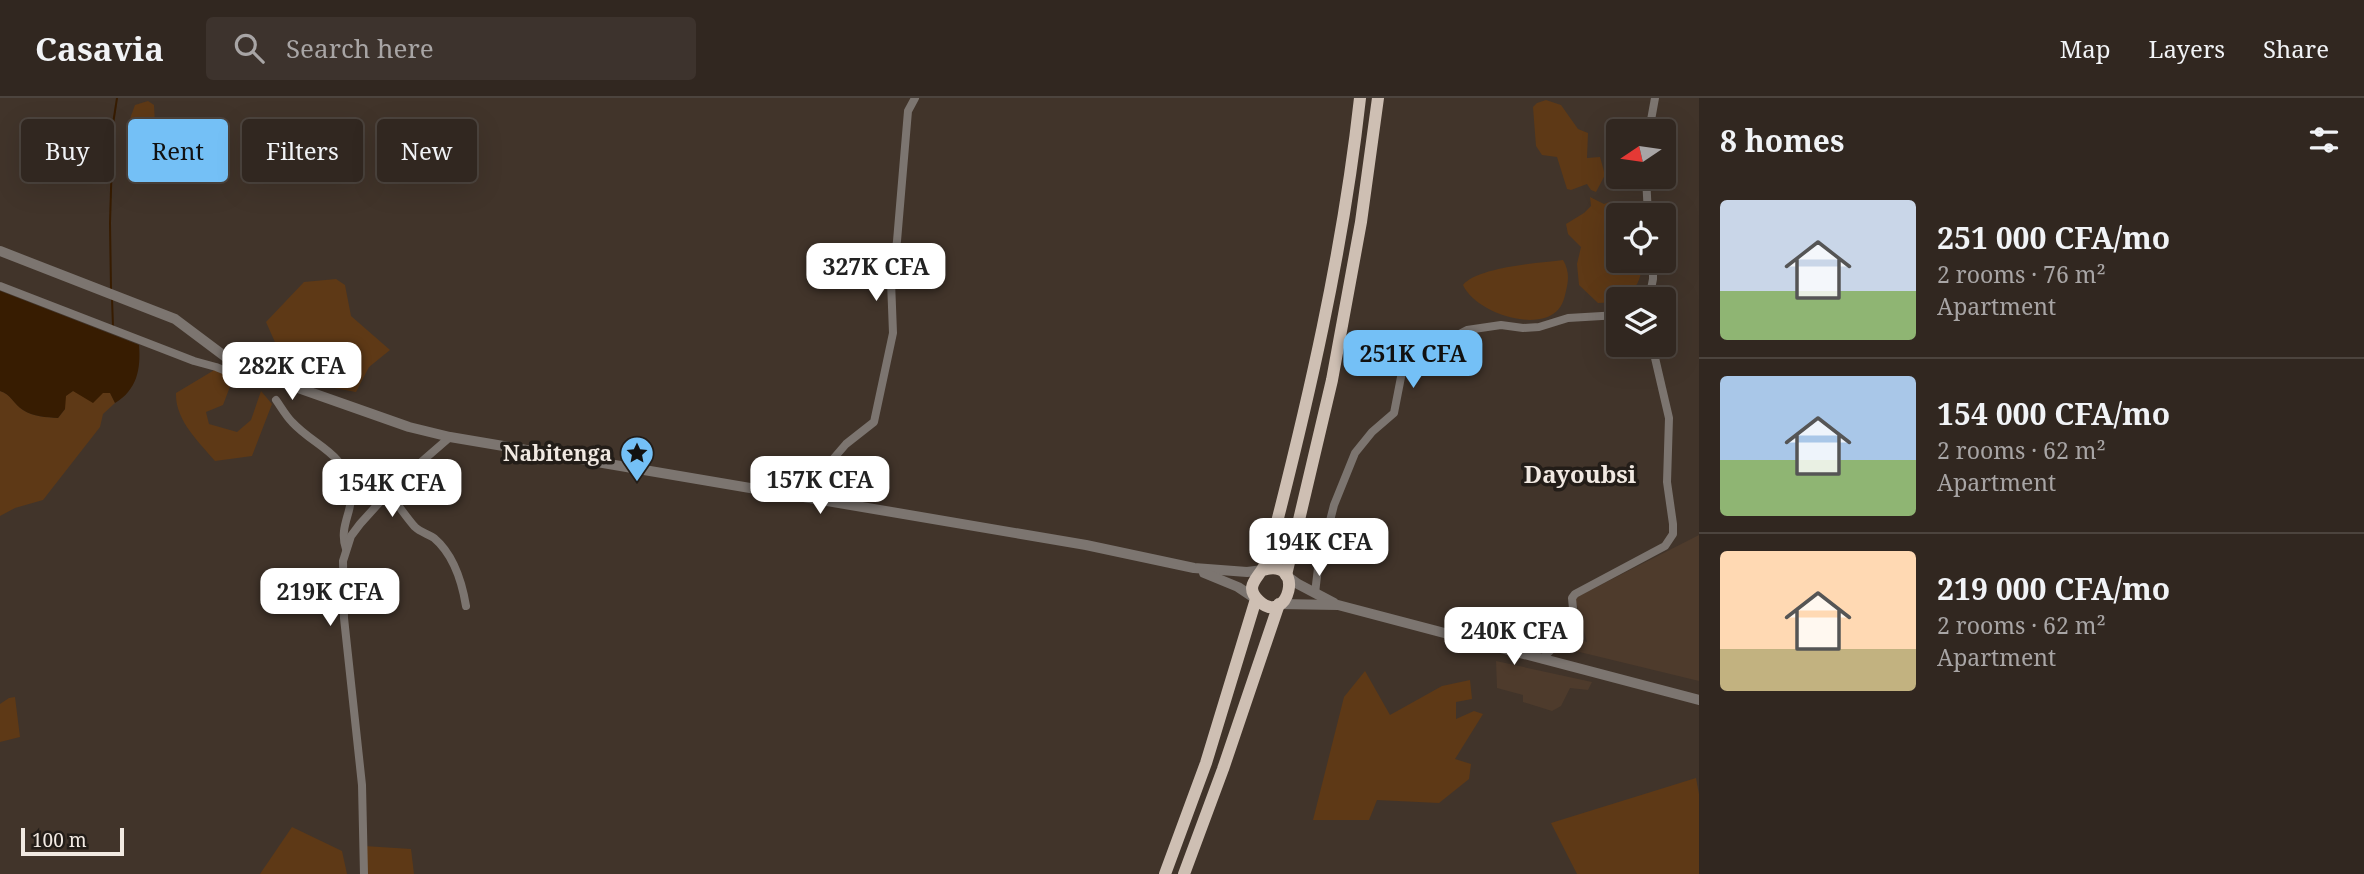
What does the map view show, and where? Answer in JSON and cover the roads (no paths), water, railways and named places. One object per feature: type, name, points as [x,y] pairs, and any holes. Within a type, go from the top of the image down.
[{"type":"highway","points":[[1164,874],[1206,763],[1256,599],[1253,583],[1263,570],[1292,466],[1332,277],[1360,98]]},
{"type":"highway","points":[[1286,575],[1337,354],[1361,222],[1378,98]]},
{"type":"highway","points":[[1256,599],[1267,606],[1279,604],[1290,592],[1286,575],[1275,569],[1263,570]]},
{"type":"highway","points":[[1184,874],[1279,604]]},
{"type":"street","points":[[785,494],[802,487],[821,473],[846,444],[873,422],[893,332],[891,281],[908,111],[915,98]]},
{"type":"street","points":[[1651,119],[1655,98]]},
{"type":"street","points":[[0,251],[175,319],[228,358],[273,378],[372,415],[450,437],[1086,545],[1194,568],[1247,572],[1263,570]]},
{"type":"street","points":[[0,286],[241,377],[273,378]]},
{"type":"street","points":[[1315,593],[1318,568],[1334,505],[1355,453],[1372,432],[1394,413],[1402,372],[1409,365],[1467,330],[1501,325],[1531,328],[1584,316],[1606,315]]},
{"type":"street","points":[[1542,659],[1570,631],[1574,619],[1572,598],[1575,594],[1665,546],[1672,534],[1673,513],[1667,482],[1669,418],[1655,357]]},
{"type":"street","points":[[276,400],[293,423],[341,463],[351,493],[342,538],[346,549]]},
{"type":"street","points":[[364,874],[362,785],[343,603],[342,572],[346,549],[351,536],[388,493],[450,437]]},
{"type":"street","points":[[388,493],[405,511],[416,529],[432,537],[445,549],[451,559],[466,606]]},
{"type":"street","points":[[1194,568],[1238,587],[1256,599]]},
{"type":"street","points":[[1286,575],[1338,605],[1699,700]]},
{"type":"street","points":[[1279,604],[1338,605]]},
{"type":"waterway","points":[[111,289],[113,124],[117,98]]},
{"type":"waterway","points":[[112,298],[113,327]]},
{"type":"place","name":"Nabitenga","points":[[637,483]]},
{"type":"district","name":"Dayoubsi","points":[[1580,473]]}]
